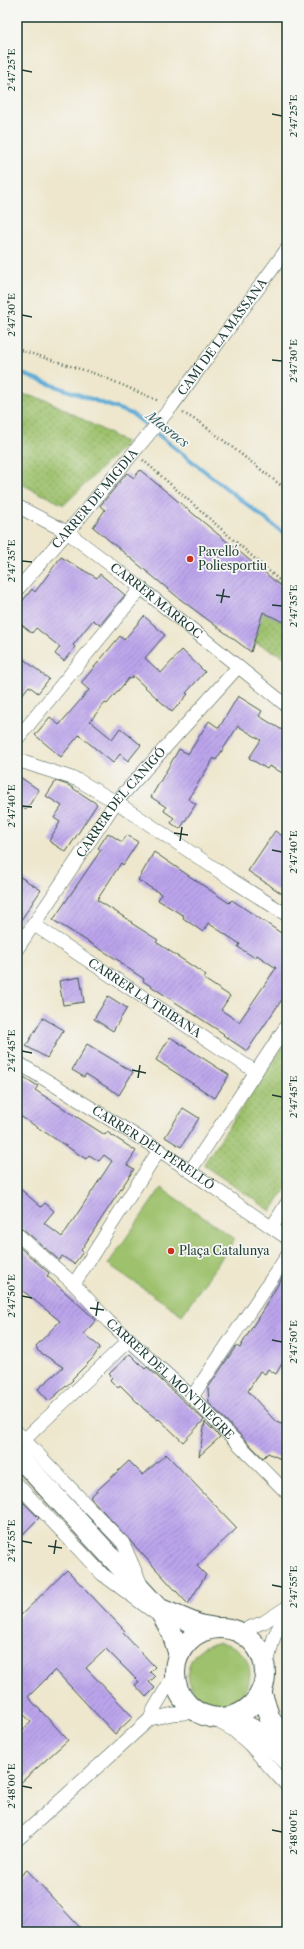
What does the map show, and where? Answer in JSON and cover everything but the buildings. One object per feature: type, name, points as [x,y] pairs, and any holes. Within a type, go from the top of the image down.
[{"type":"main road","points":[[19,1442],[161,1614],[172,1633],[177,1664],[176,1683],[181,1696],[190,1707],[203,1714],[229,1717],[258,1732],[287,1761]]},
{"type":"main road","points":[[161,1614],[199,1626],[227,1629],[238,1632],[252,1641],[262,1659],[263,1681],[270,1718],[283,1732]]},
{"type":"main road","points":[[177,1664],[185,1645],[194,1636],[204,1631],[216,1628]]},
{"type":"main road","points":[[229,1717],[240,1713],[250,1706],[263,1681]]},
{"type":"street","name":"CAMÍ DE LA MASSANA","points":[[172,406],[287,249]]},
{"type":"street","name":"CARRER DE MIGDIA","points":[[17,590],[172,406]]},
{"type":"street","name":"CARRER MARROC","points":[[17,506],[67,532],[141,588],[287,706]]},
{"type":"street","points":[[17,740],[141,588]]},
{"type":"street","name":"CARRER DEL CANIGÓ","points":[[17,949],[116,802],[238,667]]},
{"type":"street","points":[[17,760],[78,780],[116,802],[287,915]]},
{"type":"street","name":"CARRER LA TRIBANA","points":[[33,924],[256,1072]]},
{"type":"street","points":[[190,1171],[287,1025]]},
{"type":"street","name":"CARRER DEL PERELLÓ","points":[[17,1062],[159,1150],[287,1238]]},
{"type":"street","points":[[74,1284],[159,1150]]},
{"type":"street","points":[[272,1227],[287,1203]]},
{"type":"street","name":"CARRER DEL MONTNEGRE","points":[[17,1234],[74,1284],[109,1322],[130,1339],[192,1397],[287,1493]]},
{"type":"street","points":[[192,1397],[287,1256]]},
{"type":"street","points":[[19,1442],[130,1339]]},
{"type":"street","points":[[17,1484],[102,1574],[133,1599],[161,1614]]},
{"type":"street","points":[[238,1632],[264,1622],[287,1607]]},
{"type":"street","points":[[263,1681],[274,1637],[287,1611]]},
{"type":"street","points":[[17,1840],[150,1719],[177,1664]]},
{"type":"street","points":[[150,1719],[173,1714],[203,1714],[233,1730],[249,1744],[287,1786]]},
{"type":"path","points":[[17,349],[99,375],[172,406],[201,423],[287,490]]},
{"type":"path","points":[[136,448],[287,587]]},
{"type":"green space","points":[[17,393],[47,400],[127,443],[64,505],[17,482]]},
{"type":"green space","points":[[263,612],[287,624],[287,658],[254,642]]},
{"type":"green space","points":[[287,1041],[287,1187],[271,1211],[203,1165]]},
{"type":"green space","name":"Plaça Catalunya","points":[[161,1188],[235,1239],[182,1315],[108,1264]]},
{"type":"green space","points":[[213,1643],[225,1643],[241,1652],[248,1662],[250,1674],[248,1686],[241,1696],[225,1705],[213,1705],[202,1700],[193,1691],[188,1680],[188,1668],[193,1657],[202,1648]]},
{"type":"waterway","name":"Masrocs","points":[[17,372],[132,414],[287,536]]},
{"type":"place","name":"Pavelló Poliesportiu","points":[[190,559]]},
{"type":"place","name":"Plaça Catalunya","points":[[171,1251]]}]
